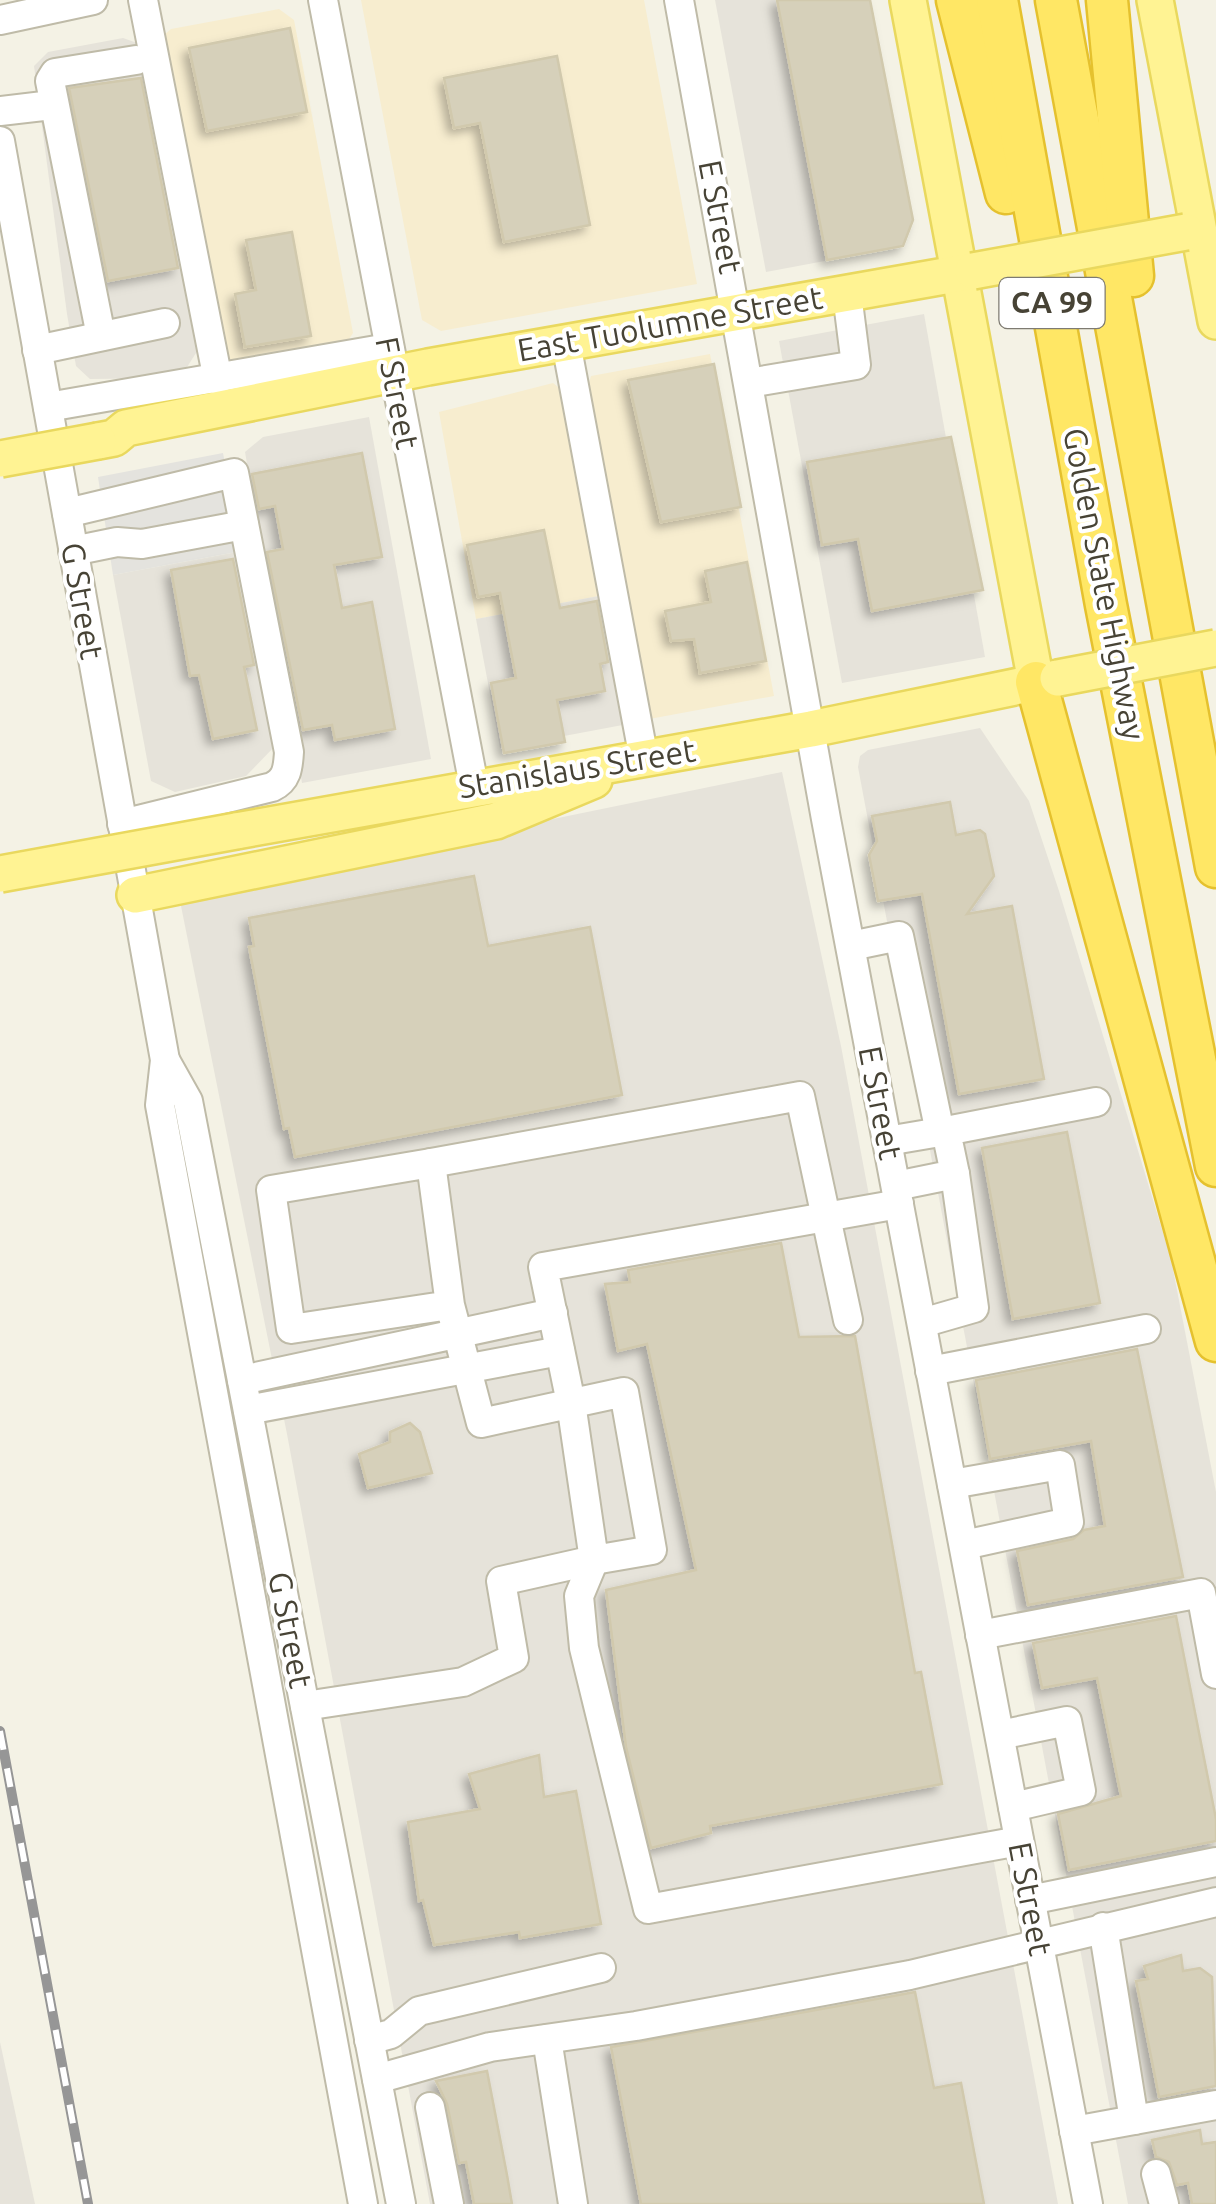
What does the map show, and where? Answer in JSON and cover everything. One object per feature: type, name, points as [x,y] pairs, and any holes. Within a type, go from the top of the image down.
[{"type":"highway","points":[[957,0],[1106,605]]},
{"type":"highway","name":"Golden State Highway","points":[[997,0],[1106,605],[1216,1166]]},
{"type":"highway","name":"Golden State Highway","points":[[1056,0],[1216,867]]},
{"type":"highway","points":[[1108,0],[1163,578]]},
{"type":"highway","points":[[1047,680],[1216,1341]]},
{"type":"main road","points":[[908,0],[967,272],[1047,680]]},
{"type":"main road","points":[[1155,0],[1216,321]]},
{"type":"main road","name":"East Tuolumne Street","points":[[0,459],[390,361],[566,343],[1200,229]]},
{"type":"main road","name":"East Tuolumne Street","points":[[0,442],[107,431]]},
{"type":"main road","name":"Stanislaus Street","points":[[0,874],[811,728],[1216,648]]},
{"type":"main road","points":[[135,895],[496,821],[644,759]]},
{"type":"street","points":[[0,20],[93,0]]},
{"type":"street","points":[[143,0],[218,380]]},
{"type":"street","name":"F Street","points":[[322,0],[474,786]]},
{"type":"street","name":"E Street","points":[[679,0],[887,1140],[1088,2204]]},
{"type":"street","points":[[101,336],[50,81],[55,73],[136,60]]},
{"type":"street","points":[[0,111],[52,104]]},
{"type":"street","name":"G Street","points":[[0,141],[165,1060],[160,1106],[363,2204]]},
{"type":"street","points":[[750,383],[856,365],[846,294]]},
{"type":"street","points":[[37,350],[165,323]]},
{"type":"street","points":[[566,343],[644,759]]},
{"type":"street","points":[[48,407],[218,380],[390,361]]},
{"type":"street","points":[[66,513],[234,472],[289,752],[287,771],[281,782],[272,786],[122,824]]},
{"type":"street","points":[[116,501],[123,543]]},
{"type":"street","points":[[74,551],[142,544],[244,525]]},
{"type":"street","points":[[851,946],[898,936],[938,1123],[946,1132],[955,1174],[974,1308],[922,1323]]},
{"type":"street","name":"G Street","points":[[165,1060],[188,1101],[401,2204]]},
{"type":"street","points":[[450,1305],[292,1330],[271,1190],[800,1096],[848,1320]]},
{"type":"street","points":[[887,1140],[1096,1102]]},
{"type":"street","points":[[305,1706],[463,1682],[514,1658],[501,1582],[652,1550],[624,1392],[481,1424],[450,1305],[431,1163]]},
{"type":"street","points":[[955,1174],[825,1218],[543,1267],[571,1403],[594,1560],[580,1596],[584,1648],[648,1909],[1020,1841]]},
{"type":"street","points":[[242,1380],[553,1313]]},
{"type":"street","points":[[930,1371],[1146,1328]]},
{"type":"street","points":[[248,1410],[560,1351]]},
{"type":"street","points":[[952,1484],[1060,1465],[1070,1522],[964,1545]]},
{"type":"street","points":[[980,1635],[1200,1593],[1216,1674]]},
{"type":"street","points":[[1000,1735],[1067,1721],[1077,1774],[1080,1792],[1013,1808]]},
{"type":"street","points":[[1030,1900],[1216,1862]]},
{"type":"street","points":[[377,2080],[490,2047],[910,1975],[1216,1902]]},
{"type":"street","points":[[1103,1927],[1134,2120]]},
{"type":"street","points":[[369,2040],[391,2034],[420,2011],[601,1968]]},
{"type":"street","points":[[547,2038],[573,2204]]},
{"type":"street","points":[[1074,2131],[1216,2105]]},
{"type":"street","points":[[430,2107],[449,2204]]},
{"type":"street","points":[[1156,2174],[1164,2204]]},
{"type":"shaded area","points":[[361,0],[644,0],[697,284],[441,331],[422,320]]},
{"type":"shaded area","points":[[715,0],[866,0],[907,222],[894,248],[766,272]]},
{"type":"shaded area","points":[[279,9],[294,20],[353,333],[347,342],[233,363],[224,356],[164,35],[171,29]]},
{"type":"shaded area","points":[[123,38],[143,45],[203,342],[180,378],[90,379],[76,366],[67,314],[34,66],[48,52]]},
{"type":"shaded area","points":[[924,314],[985,657],[842,683],[779,341]]},
{"type":"shaded area","points":[[710,354],[774,696],[644,720],[587,389],[591,376]]},
{"type":"shaded area","points":[[553,383],[563,391],[604,595],[476,619],[439,412]]},
{"type":"shaded area","points":[[369,417],[431,759],[302,783],[245,452],[263,437]]},
{"type":"shaded area","points":[[223,453],[242,551],[113,575],[98,477]]},
{"type":"shaded area","points":[[242,551],[277,744],[246,776],[175,792],[151,781],[113,575]]},
{"type":"shaded area","points":[[604,595],[628,724],[500,748],[476,619]]},
{"type":"shaded area","points":[[980,728],[1029,801],[1059,891],[1171,1259],[1216,1492],[1216,2204],[1128,2204],[858,767],[860,756],[868,750]]},
{"type":"shaded area","points":[[782,772],[841,1046],[1058,2204],[430,2204],[287,1434],[179,896]]},
{"type":"shaded area","points":[[0,2042],[35,2204],[0,2204]]},
{"type":"building","points":[[777,0],[870,0],[913,220],[903,246],[827,260]]},
{"type":"building","points":[[290,28],[307,112],[207,131],[189,48]]},
{"type":"building","points":[[557,56],[590,225],[504,242],[480,123],[454,128],[444,78]]},
{"type":"building","points":[[141,78],[178,268],[108,281],[69,88]]},
{"type":"building","points":[[292,232],[311,336],[245,347],[235,294],[256,290],[246,240]]},
{"type":"building","points":[[714,364],[741,507],[661,522],[628,380]]},
{"type":"building","points":[[951,437],[983,590],[872,611],[858,539],[822,545],[807,462]]},
{"type":"building","points":[[362,453],[382,557],[334,565],[342,608],[372,602],[395,729],[335,740],[332,725],[303,730],[267,552],[283,549],[275,506],[259,509],[252,474]]},
{"type":"building","points":[[544,530],[560,608],[597,601],[608,662],[600,664],[605,691],[557,700],[565,742],[504,753],[491,683],[516,678],[500,593],[478,597],[467,545]]},
{"type":"building","points":[[233,559],[254,665],[244,667],[257,730],[213,739],[199,675],[190,676],[171,570]]},
{"type":"building","points":[[747,562],[766,661],[700,673],[694,639],[671,641],[665,611],[711,602],[705,571]]},
{"type":"building","points":[[950,802],[956,835],[980,830],[985,834],[994,876],[967,914],[1012,906],[1044,1079],[959,1094],[922,894],[878,901],[869,855],[877,841],[872,816]]},
{"type":"building","points":[[474,876],[488,946],[590,927],[622,1095],[295,1157],[289,1128],[284,1129],[249,947],[254,946],[249,918]]},
{"type":"building","points":[[1067,1132],[1100,1303],[1013,1319],[982,1148]]},
{"type":"building","points":[[781,1243],[799,1337],[855,1336],[915,1673],[921,1672],[942,1784],[710,1826],[711,1833],[651,1848],[626,1747],[606,1590],[696,1570],[647,1344],[618,1351],[605,1284],[630,1282],[628,1270]]},
{"type":"building","points":[[1137,1349],[1183,1577],[1028,1605],[1017,1551],[1073,1539],[1084,1530],[1105,1526],[1091,1441],[990,1459],[976,1380]]},
{"type":"building","points":[[410,1423],[420,1432],[432,1473],[368,1488],[359,1454],[390,1442],[390,1432]]},
{"type":"building","points":[[1176,1616],[1216,1819],[1216,1841],[1069,1870],[1058,1814],[1121,1796],[1097,1678],[1042,1688],[1033,1643]]},
{"type":"building","points":[[539,1755],[544,1797],[576,1791],[601,1924],[520,1938],[519,1932],[434,1945],[423,1900],[419,1901],[408,1822],[480,1809],[469,1774]]},
{"type":"building","points":[[1181,1955],[1183,1971],[1200,1968],[1212,1977],[1216,2086],[1159,2097],[1136,1981],[1148,1979],[1144,1966]]},
{"type":"building","points":[[915,1992],[934,2088],[961,2083],[984,2204],[641,2204],[611,2047]]},
{"type":"building","points":[[487,2071],[512,2204],[474,2204],[466,2162],[459,2163],[447,2104],[436,2081]]},
{"type":"building","points":[[1200,2130],[1202,2144],[1216,2142],[1216,2204],[1192,2204],[1188,2183],[1177,2185],[1169,2162],[1156,2157],[1152,2140]]},
{"type":"railway","points":[[0,1731],[88,2204]]}]
